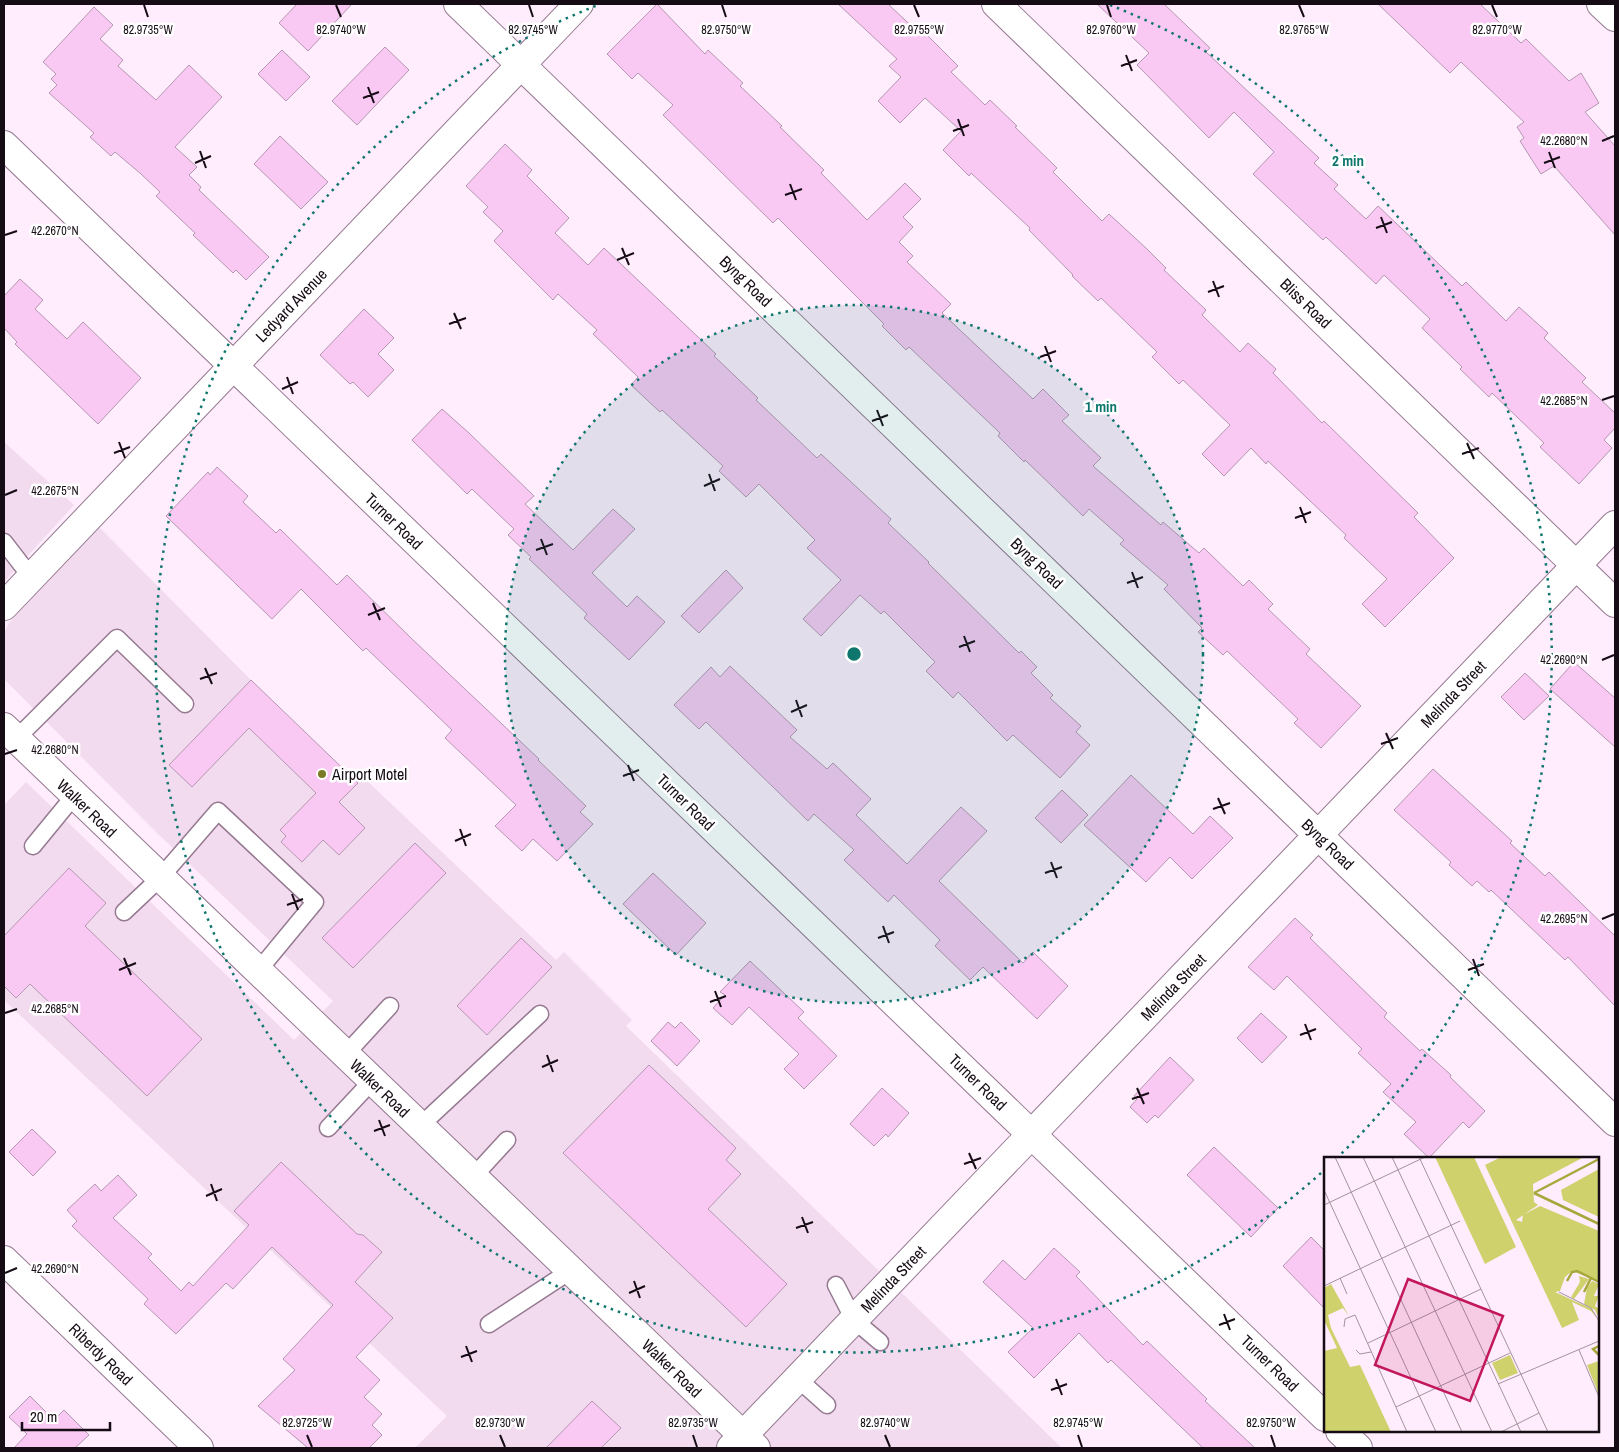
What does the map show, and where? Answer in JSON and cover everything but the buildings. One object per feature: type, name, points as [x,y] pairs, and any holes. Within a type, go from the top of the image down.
[{"type":"street","name":"Byng Road","points":[[458,4],[1615,1122]]},
{"type":"street","name":"Ledyard Avenue","points":[[4,606],[579,4]]},
{"type":"street","name":"Bliss Road","points":[[996,4],[1615,603]]},
{"type":"street","points":[[1601,4],[1615,17]]},
{"type":"street","name":"Turner Road","points":[[4,145],[1324,1415]]},
{"type":"street","name":"Melinda Street","points":[[743,1444],[798,1379],[1615,525]]},
{"type":"street","name":"Walker Road","points":[[10,733],[570,1270],[743,1444]]},
{"type":"street","name":"Riberdy Road","points":[[4,1260],[199,1448]]},
{"type":"street","points":[[1341,1432],[1358,1448]]},
{"type":"lane","points":[[4,542],[31,578]]},
{"type":"lane","points":[[10,733],[117,638],[185,704]]},
{"type":"lane","points":[[33,846],[74,796]]},
{"type":"lane","points":[[124,912],[160,878],[218,811],[315,902],[258,971]]},
{"type":"lane","points":[[345,1055],[390,1006]]},
{"type":"lane","points":[[420,1126],[540,1014]]},
{"type":"lane","points":[[328,1128],[372,1081]]},
{"type":"lane","points":[[473,1177],[508,1140]]},
{"type":"lane","points":[[489,1324],[570,1270]]},
{"type":"lane","points":[[836,1285],[854,1320],[880,1342]]},
{"type":"lane","points":[[798,1379],[827,1405]]},
{"type":"shaded area","points":[[4,442],[74,505],[4,582]]},
{"type":"shaded area","points":[[98,526],[251,680],[357,783],[363,777],[556,960],[564,952],[632,1020],[626,1026],[1062,1448],[415,1448],[447,1416],[4,1000],[4,805],[26,782],[294,1040],[333,1001],[156,832],[4,679],[4,633],[9,623]]},
{"type":"place","name":"Airport Motel","points":[[322,774]]}]
